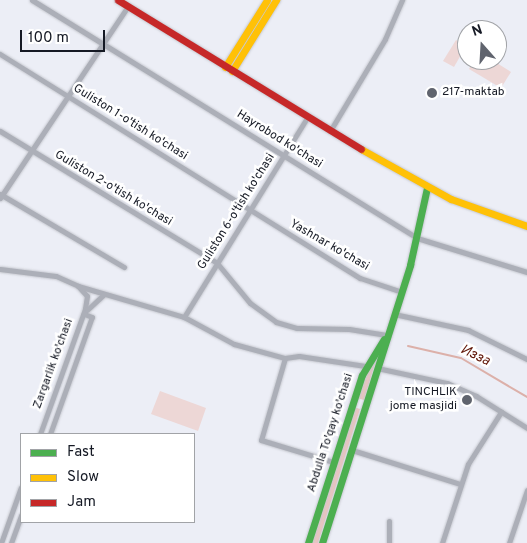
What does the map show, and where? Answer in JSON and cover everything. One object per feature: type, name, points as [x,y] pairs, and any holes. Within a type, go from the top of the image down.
[{"type":"main road","points":[[118,0],[330,132],[427,188],[527,226]]},
{"type":"main road","points":[[228,69],[267,0]]},
{"type":"main road","points":[[228,69],[276,0]]},
{"type":"main road","name":"Abdulla To'qay ko'chasi","points":[[322,543],[402,292],[417,238],[427,188]]},
{"type":"main road","name":"Abdulla To'qay ko'chasi","points":[[308,543],[365,366],[387,335]]},
{"type":"main road","points":[[353,402],[360,401],[366,406]]},
{"type":"street","name":"Hayrobod ko'chasi","points":[[32,0],[417,238],[527,272]]},
{"type":"street","points":[[330,132],[386,39],[402,0]]},
{"type":"street","points":[[124,267],[1,196],[70,97],[128,6]]},
{"type":"street","name":"Guliston 1-o'tish ko'chasi","points":[[0,54],[249,210]]},
{"type":"street","name":"Guliston 6-o'tish ko'chasi","points":[[184,317],[307,118]]},
{"type":"street","name":"Guliston 2-o'tish ko'chasi","points":[[0,131],[217,263],[250,303],[276,322],[297,328],[349,329],[387,335]]},
{"type":"street","name":"Yashnar ko'chasi","points":[[249,210],[360,278],[402,292]]},
{"type":"street","points":[[0,269],[47,274],[78,286],[111,294],[184,317],[234,344],[285,358],[298,356],[365,366]]},
{"type":"street","points":[[78,286],[87,297],[84,314]]},
{"type":"street","points":[[84,314],[99,295],[111,294]]},
{"type":"street","name":"Zargarlik ko'chasi","points":[[40,433],[84,314],[92,317],[50,433]]},
{"type":"street","points":[[394,314],[468,330],[527,359]]},
{"type":"street","points":[[285,358],[261,440],[333,462]]},
{"type":"street","points":[[377,368],[446,383],[476,396],[527,428]]},
{"type":"street","points":[[442,543],[468,464],[501,412]]},
{"type":"street","points":[[352,450],[460,484]]},
{"type":"street","points":[[1,543],[2,534],[20,489]]},
{"type":"street","points":[[509,543],[526,493]]},
{"type":"street","points":[[2,534],[12,540],[20,518]]},
{"type":"street","points":[[389,521],[389,543]]},
{"type":"shaded area","points":[[457,41],[457,62],[454,67],[443,61]]},
{"type":"shaded area","points":[[507,69],[511,72],[501,88],[471,70]]},
{"type":"shaded area","points":[[377,357],[364,400],[357,398],[364,377]]},
{"type":"shaded area","points":[[160,391],[206,408],[198,431],[151,414]]},
{"type":"shaded area","points":[[354,407],[360,409],[318,543],[311,543]]},
{"type":"waterway","name":"Изза","points":[[408,346],[461,358],[527,397]]},
{"type":"traffic: fast","points":[[322,543],[410,265],[427,188]]},
{"type":"traffic: fast","points":[[308,543],[362,375],[384,339]]},
{"type":"traffic: slow","points":[[225,67],[267,0]]},
{"type":"traffic: slow","points":[[232,71],[276,0]]},
{"type":"traffic: slow","points":[[361,149],[451,199],[527,226]]},
{"type":"traffic: jam","points":[[118,0],[361,149]]},
{"type":"place","name":"217-maktab","points":[[432,93]]},
{"type":"place","name":"TINCHLIK jome masjidi","points":[[467,400]]}]
